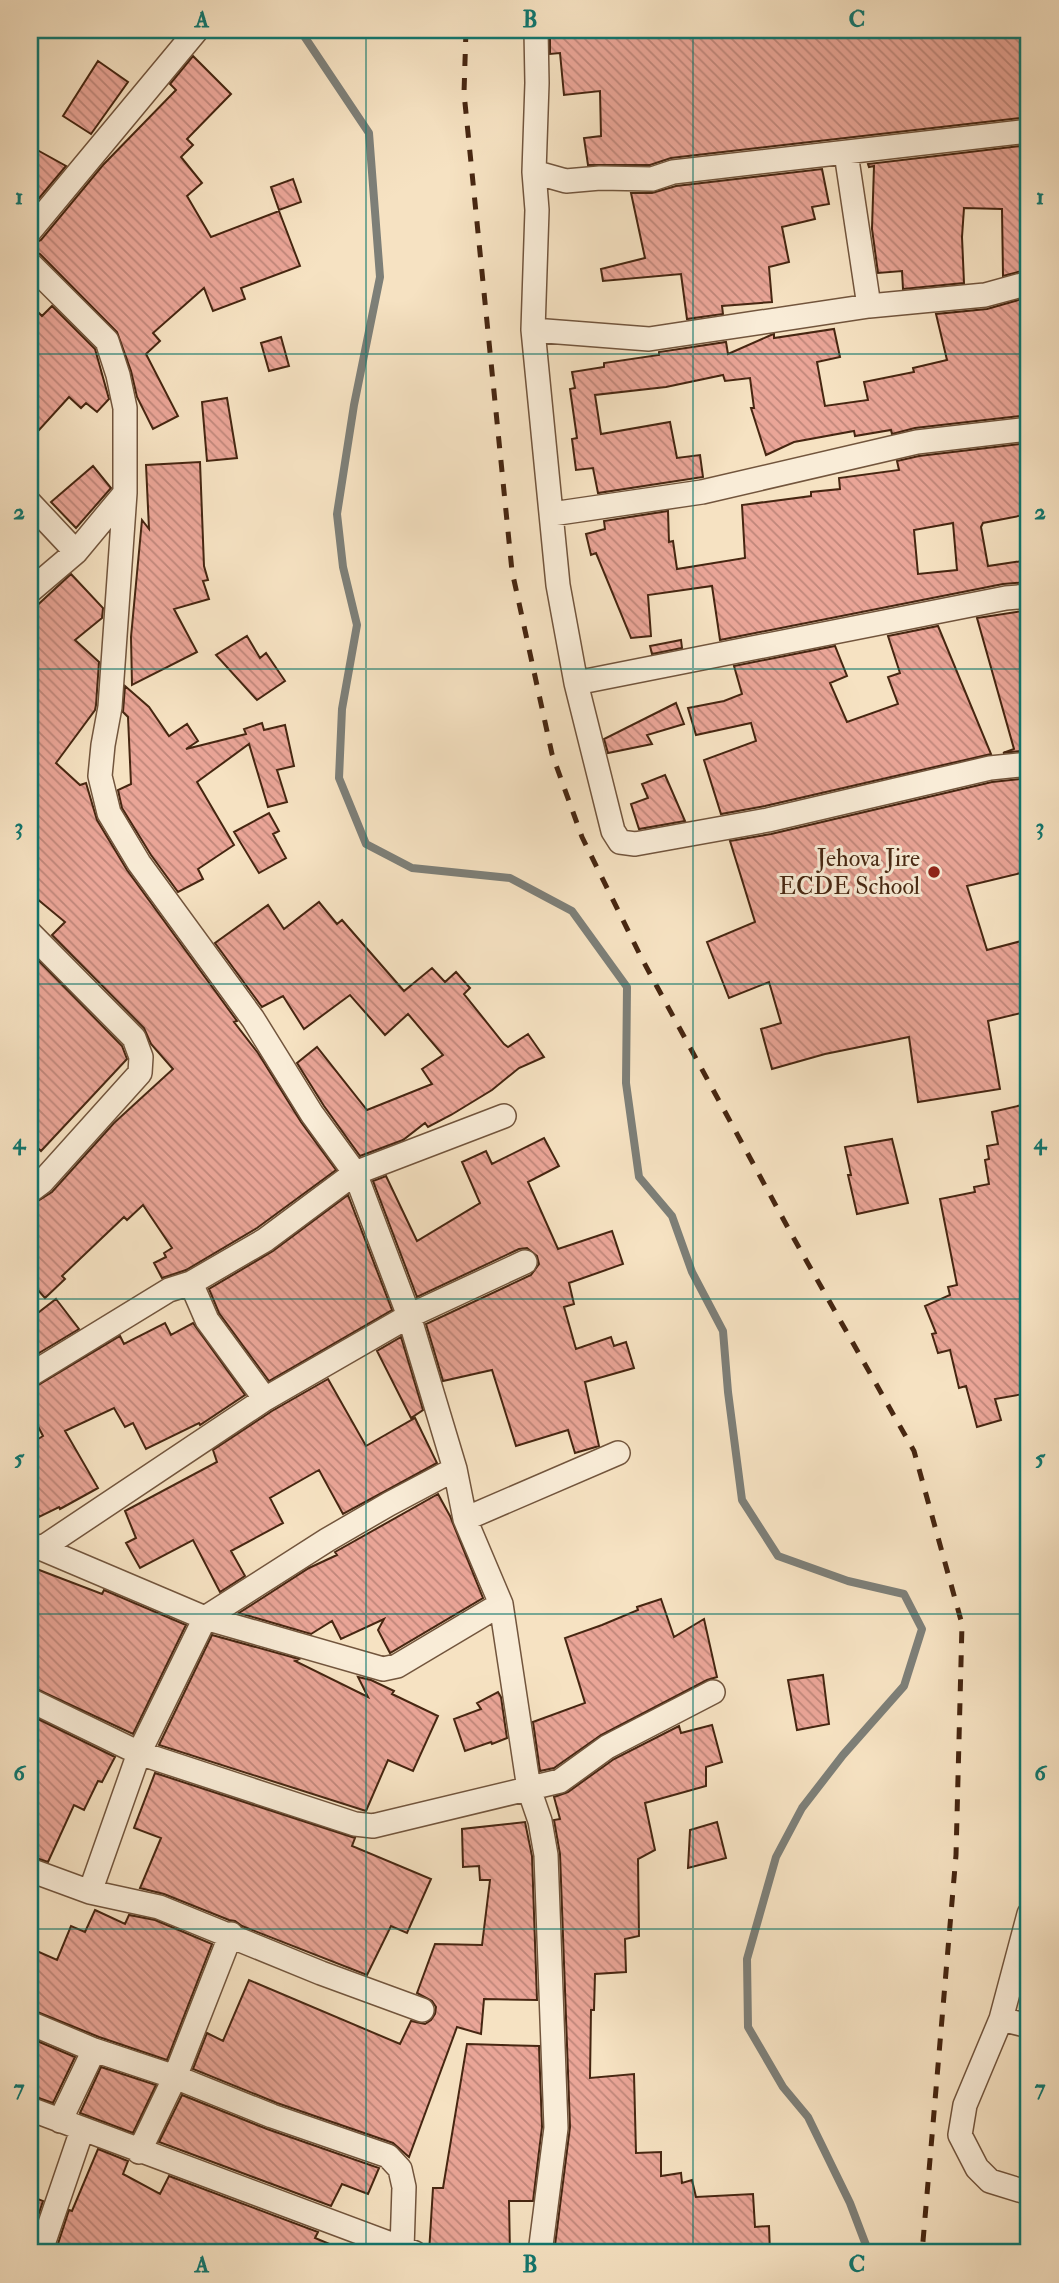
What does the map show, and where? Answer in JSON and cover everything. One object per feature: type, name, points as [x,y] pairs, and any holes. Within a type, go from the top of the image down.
[{"type":"street","points":[[30,231],[197,30]]},
{"type":"street","points":[[536,30],[534,172],[537,210],[533,331],[558,584],[576,683],[613,831],[620,842],[635,844],[768,820],[990,768],[1029,764]]},
{"type":"street","points":[[534,172],[566,181],[600,178],[652,179],[673,172],[1029,131]]},
{"type":"street","points":[[846,153],[869,306]]},
{"type":"street","points":[[30,264],[107,341],[125,408],[125,493],[110,707],[100,776],[109,813],[139,863],[253,1020],[312,1114],[355,1173],[409,1316],[456,1469],[465,1519],[501,1604],[528,1789],[540,1821],[546,1855],[556,2128],[540,2253]]},
{"type":"street","points":[[533,331],[649,340],[869,306],[985,295],[1029,283]]},
{"type":"street","points":[[552,514],[702,492],[917,442],[1029,429]]},
{"type":"street","points":[[30,591],[76,552],[125,493]]},
{"type":"street","points":[[30,503],[76,552]]},
{"type":"street","points":[[576,683],[1006,598],[1029,596]]},
{"type":"street","points":[[30,933],[134,1038],[141,1057],[140,1073],[34,1180]]},
{"type":"street","points":[[30,1375],[169,1290],[191,1283],[265,1240],[355,1173],[504,1116]]},
{"type":"street","points":[[36,1546],[265,1399],[409,1316],[525,1262]]},
{"type":"street","points":[[191,1283],[207,1320],[265,1399]]},
{"type":"street","points":[[465,1519],[618,1454]]},
{"type":"street","points":[[90,1892],[139,1753],[205,1618],[379,1510],[456,1469]]},
{"type":"street","points":[[36,1546],[205,1618],[372,1667],[391,1669],[501,1604]]},
{"type":"street","points":[[30,1700],[139,1753],[355,1824],[373,1826],[560,1781],[607,1747],[713,1692]]},
{"type":"street","points":[[30,1870],[90,1892],[159,1907],[231,1934],[321,1973],[422,2010]]},
{"type":"street","points":[[1029,1914],[1001,2019],[965,2105],[960,2135],[977,2168],[990,2181],[1029,2193]]},
{"type":"street","points":[[139,2151],[175,2077],[231,1934]]},
{"type":"street","points":[[1001,2019],[1029,2026]]},
{"type":"street","points":[[30,2023],[94,2050],[388,2156],[400,2169],[404,2187],[409,2251],[30,2109]]},
{"type":"street","points":[[60,2121],[94,2050]]},
{"type":"street","points":[[40,2253],[82,2130]]},
{"type":"building","points":[[550,30],[1029,30],[1029,117],[671,158],[650,165],[588,165],[584,138],[601,136],[600,91],[564,95],[560,53],[550,54]]},
{"type":"building","points":[[193,56],[231,94],[187,139],[193,145],[181,157],[202,183],[187,196],[211,237],[279,211],[300,266],[241,288],[245,299],[213,311],[204,288],[153,333],[160,341],[146,354],[178,416],[153,429],[137,397],[117,332],[40,254],[31,250],[30,245],[41,240],[103,165],[176,90],[170,84]]},
{"type":"building","points":[[98,61],[128,82],[91,134],[63,116]]},
{"type":"building","points":[[1028,145],[1029,269],[1003,276],[1002,209],[964,208],[964,283],[903,289],[902,271],[878,273],[872,229],[874,166],[869,167],[868,164]]},
{"type":"building","points":[[30,146],[66,166],[30,209]]},
{"type":"building","points":[[822,169],[829,204],[812,207],[815,219],[782,227],[789,262],[769,267],[772,302],[722,306],[723,314],[687,319],[681,274],[603,281],[601,269],[645,258],[631,193],[652,193],[676,186]]},
{"type":"building","points":[[293,179],[301,202],[279,210],[271,187]]},
{"type":"building","points":[[1029,297],[1029,415],[915,428],[892,434],[891,430],[855,436],[854,431],[794,442],[766,455],[751,408],[754,408],[750,378],[725,381],[723,375],[666,387],[595,395],[601,434],[670,422],[677,458],[700,455],[703,477],[598,493],[593,468],[576,470],[572,439],[577,438],[570,389],[575,388],[572,372],[604,367],[604,363],[659,355],[659,352],[726,342],[728,354],[774,334],[774,338],[834,329],[840,357],[817,362],[825,406],[868,400],[864,382],[914,372],[913,368],[947,360],[936,314],[987,309]]},
{"type":"building","points":[[30,304],[42,316],[52,306],[95,349],[109,399],[97,412],[86,403],[81,408],[69,397],[30,440]]},
{"type":"building","points":[[281,337],[289,366],[269,371],[261,343]]},
{"type":"building","points":[[227,398],[237,458],[207,461],[202,402]]},
{"type":"building","points":[[1029,443],[1029,514],[983,523],[981,527],[988,566],[1029,560],[1029,582],[1003,584],[720,640],[712,586],[648,595],[651,636],[631,638],[596,553],[591,555],[586,534],[605,529],[604,521],[668,511],[669,542],[673,541],[677,569],[745,558],[742,505],[811,496],[811,492],[840,489],[839,478],[899,470],[897,461]],"holes":[[[953,523],[957,570],[918,574],[914,530]]]},
{"type":"building","points":[[200,462],[204,566],[208,580],[203,581],[209,599],[174,609],[197,652],[132,685],[131,637],[142,520],[149,529],[146,465]]},
{"type":"building","points":[[93,466],[111,488],[76,528],[51,502]]},
{"type":"building","points":[[71,574],[103,608],[102,618],[75,640],[99,662],[96,705],[56,763],[80,785],[86,783],[97,820],[127,870],[237,1021],[234,1022],[258,1053],[301,1122],[336,1170],[257,1228],[186,1270],[162,1278],[154,1263],[166,1257],[164,1253],[172,1248],[143,1205],[127,1220],[124,1217],[62,1276],[65,1279],[45,1298],[30,1281],[30,1206],[52,1192],[114,1123],[173,1069],[151,1044],[144,1028],[52,935],[65,922],[30,893],[30,612]]},
{"type":"building","points":[[1029,610],[1029,750],[1003,753],[1014,749],[977,618]]},
{"type":"building","points":[[938,626],[991,754],[721,814],[704,760],[756,741],[751,723],[696,735],[688,708],[724,701],[742,694],[734,666],[835,646],[847,676],[830,683],[847,722],[898,704],[888,677],[900,673],[888,636]]},
{"type":"building","points":[[247,636],[260,658],[266,653],[285,681],[257,700],[216,655]]},
{"type":"building","points":[[681,640],[682,648],[652,654],[650,646]]},
{"type":"building","points":[[125,686],[149,707],[169,736],[187,724],[198,741],[186,749],[246,734],[244,729],[262,723],[264,730],[285,725],[294,766],[277,770],[287,802],[268,807],[249,744],[197,782],[234,845],[198,869],[203,879],[178,892],[122,808],[118,790],[131,784],[128,717],[123,712]]},
{"type":"building","points":[[676,703],[684,724],[647,735],[652,744],[608,753],[604,739]]},
{"type":"building","points":[[665,775],[685,821],[639,829],[631,804],[648,798],[642,784]]},
{"type":"building","points":[[1029,778],[1029,871],[967,886],[987,950],[1029,939],[1029,1011],[988,1021],[1000,1089],[918,1102],[909,1037],[825,1054],[772,1069],[761,1029],[781,1023],[769,982],[729,998],[707,942],[755,922],[730,841],[771,834],[992,782]]},
{"type":"building","points":[[269,813],[279,831],[273,834],[286,858],[259,873],[234,832]]},
{"type":"building","points":[[319,902],[337,924],[342,920],[404,991],[432,968],[445,982],[456,972],[470,988],[464,994],[504,1044],[508,1047],[528,1034],[544,1057],[519,1068],[492,1090],[451,1115],[428,1127],[425,1123],[403,1140],[360,1156],[297,1063],[317,1047],[367,1110],[432,1084],[422,1069],[443,1055],[408,1014],[385,1035],[350,995],[304,1029],[283,996],[262,1007],[215,943],[268,905],[284,929]]},
{"type":"building","points":[[33,955],[122,1046],[127,1059],[41,1151],[30,1141],[30,958]]},
{"type":"building","points":[[1022,1105],[1029,1136],[1029,1393],[995,1399],[1001,1420],[977,1427],[966,1386],[959,1388],[950,1350],[938,1353],[932,1334],[936,1333],[925,1306],[950,1295],[948,1287],[957,1285],[940,1199],[975,1192],[974,1187],[989,1184],[985,1160],[989,1159],[987,1146],[998,1144],[992,1112]]},
{"type":"building","points":[[544,1138],[559,1166],[528,1182],[558,1249],[612,1231],[623,1264],[569,1283],[574,1304],[564,1307],[576,1349],[611,1337],[614,1346],[626,1342],[634,1368],[585,1382],[599,1446],[575,1453],[568,1430],[516,1446],[492,1370],[443,1381],[426,1324],[531,1275],[539,1264],[537,1256],[527,1248],[519,1249],[417,1297],[373,1181],[386,1176],[417,1241],[480,1203],[462,1162],[486,1151],[492,1164]]},
{"type":"building","points":[[892,1139],[908,1203],[857,1214],[845,1147]]},
{"type":"building","points":[[348,1195],[392,1310],[269,1381],[219,1313],[209,1289],[273,1251]]},
{"type":"building","points":[[56,1299],[79,1329],[34,1356],[30,1351],[30,1319]]},
{"type":"building","points":[[165,1323],[171,1335],[193,1323],[245,1395],[200,1425],[199,1423],[146,1449],[133,1423],[125,1427],[114,1408],[65,1431],[98,1488],[39,1517],[30,1496],[30,1444],[43,1436],[30,1411],[30,1390],[120,1336],[124,1344]]},
{"type":"building","points":[[401,1337],[423,1410],[411,1418],[377,1351]]},
{"type":"building","points":[[328,1379],[366,1446],[415,1418],[437,1463],[343,1514],[319,1470],[270,1498],[283,1523],[231,1551],[245,1576],[220,1592],[193,1540],[140,1568],[126,1543],[136,1538],[125,1511],[217,1462],[213,1450],[272,1411]]},
{"type":"building","points":[[438,1494],[450,1516],[483,1598],[390,1653],[378,1630],[384,1619],[341,1639],[332,1621],[311,1634],[239,1613],[309,1568],[337,1555],[335,1552]]},
{"type":"building","points":[[34,1568],[102,1594],[104,1590],[186,1625],[133,1734],[30,1686],[30,1580]]},
{"type":"building","points":[[661,1599],[674,1637],[704,1619],[717,1677],[601,1735],[554,1768],[540,1771],[533,1722],[585,1703],[565,1638]]},
{"type":"building","points":[[212,1635],[299,1659],[295,1661],[368,1697],[358,1677],[371,1680],[394,1691],[392,1694],[438,1716],[413,1771],[388,1760],[366,1811],[159,1745]]},
{"type":"building","points":[[823,1675],[829,1724],[797,1730],[788,1680]]},
{"type":"building","points":[[498,1692],[507,1738],[465,1751],[454,1719],[481,1709],[477,1703]]},
{"type":"building","points":[[30,1715],[115,1757],[102,1782],[98,1781],[84,1810],[74,1805],[48,1862],[30,1856]]},
{"type":"building","points":[[712,1725],[722,1762],[706,1767],[706,1786],[645,1803],[655,1850],[638,1859],[639,1936],[625,1939],[626,1972],[595,1974],[594,2010],[591,2010],[590,2078],[634,2074],[636,2153],[661,2152],[661,2176],[681,2173],[682,2183],[692,2180],[696,2197],[753,2194],[755,2227],[769,2226],[770,2253],[554,2253],[570,2127],[560,1854],[554,1820],[560,1819],[554,1797],[568,1792],[614,1759],[679,1726],[681,1733]]},
{"type":"building","points":[[155,1773],[355,1838],[352,1846],[431,1879],[407,1933],[391,1926],[367,1975],[235,1921],[164,1894],[140,1888],[161,1838],[134,1828]]},
{"type":"building","points":[[525,1822],[532,1856],[537,2000],[484,1999],[481,2034],[457,2027],[409,2157],[393,2143],[277,2103],[193,2069],[207,2033],[223,2041],[249,1980],[400,2044],[411,2021],[425,2024],[435,2014],[436,2007],[432,2001],[417,1993],[435,1944],[482,1945],[490,1880],[480,1880],[479,1866],[463,1867],[462,1829]]},
{"type":"building","points":[[717,1822],[726,1858],[688,1868],[690,1830]]},
{"type":"building","points":[[95,1910],[125,1924],[129,1915],[155,1920],[212,1944],[167,2060],[99,2037],[30,2009],[30,1948],[57,1960],[71,1926],[85,1932]]},
{"type":"building","points":[[30,2038],[75,2057],[53,2103],[30,2095]]},
{"type":"building","points":[[467,2044],[539,2046],[542,2127],[533,2201],[509,2201],[510,2253],[429,2253],[433,2188],[443,2188]]},
{"type":"building","points":[[101,2067],[156,2085],[133,2133],[80,2113]]},
{"type":"building","points":[[182,2095],[267,2129],[379,2168],[368,2194],[342,2184],[331,2206],[159,2142]]},
{"type":"building","points":[[98,2149],[128,2161],[123,2174],[160,2194],[169,2176],[318,2232],[315,2238],[351,2253],[55,2253],[69,2210],[72,2211]]},
{"type":"building","points":[[30,2196],[43,2201],[30,2240]]},
{"type":"waterway","points":[[300,30],[369,133],[380,277],[354,405],[337,514],[343,567],[357,625],[342,709],[339,778],[366,844],[412,868],[510,878],[572,911],[627,987],[626,1083],[639,1177],[672,1216],[692,1272],[723,1331],[742,1500],[778,1556],[848,1581],[904,1594],[922,1629],[904,1686],[843,1755],[802,1808],[776,1857],[747,1959],[748,2027],[783,2087],[808,2117],[850,2203],[869,2253]]},
{"type":"railway","points":[[466,30],[464,93],[512,571],[552,754],[582,837],[642,959],[793,1237],[914,1451],[962,1624],[956,1855],[922,2253]]},
{"type":"place","name":"Jehova Jire ECDE School","points":[[934,872]]}]
